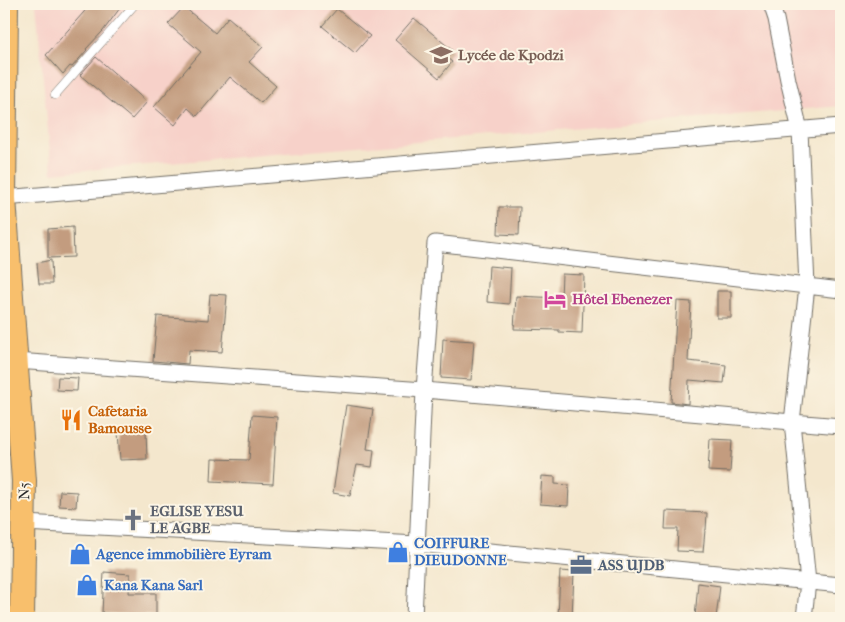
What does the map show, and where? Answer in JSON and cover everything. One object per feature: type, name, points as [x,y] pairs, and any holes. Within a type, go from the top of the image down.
[{"type":"main road","name":"N5","points":[[6,4],[4,198],[24,481],[22,618]]},
{"type":"street","points":[[770,4],[776,19],[800,130],[807,286],[792,422],[808,582],[804,618]]},
{"type":"street","points":[[4,198],[841,126]]},
{"type":"street","points":[[414,618],[424,390],[435,243],[841,290]]},
{"type":"street","points":[[16,361],[424,390],[841,426]]},
{"type":"street","points":[[24,523],[417,544],[841,585]]},
{"type":"lane","points":[[54,95],[134,4]]},
{"type":"shaded area","name":"Lycée de Kpodzi","points":[[36,4],[841,4],[841,106],[52,173]]},
{"type":"building","points":[[91,4],[123,4],[87,50],[63,74],[46,55]]},
{"type":"building","points":[[184,7],[215,33],[228,17],[263,47],[249,62],[276,86],[261,103],[230,77],[197,116],[188,108],[175,125],[154,107],[201,52],[168,24]]},
{"type":"building","points":[[337,9],[370,36],[355,53],[322,26]]},
{"type":"building","points":[[414,18],[453,51],[447,58],[452,62],[439,78],[395,40]]},
{"type":"building","points":[[96,57],[147,102],[132,119],[80,75]]},
{"type":"building","points":[[499,207],[520,207],[519,235],[498,234]]},
{"type":"building","points":[[73,227],[74,257],[48,258],[48,229]]},
{"type":"building","points":[[51,260],[52,284],[39,284],[37,263]]},
{"type":"building","points":[[489,266],[511,268],[509,304],[487,302]]},
{"type":"building","points":[[562,274],[584,275],[582,333],[559,332],[559,330],[514,329],[516,296],[561,298]]},
{"type":"building","points":[[717,291],[731,291],[731,318],[717,318]]},
{"type":"building","points":[[210,294],[227,295],[222,352],[189,350],[188,364],[153,361],[157,316],[208,320]]},
{"type":"building","points":[[677,301],[691,302],[688,361],[726,365],[724,383],[689,380],[688,404],[671,402]]},
{"type":"building","points":[[443,339],[474,341],[471,380],[441,378]]},
{"type":"building","points":[[58,377],[78,378],[77,391],[57,390]]},
{"type":"building","points":[[4,390],[8,455],[4,455]]},
{"type":"building","points":[[346,405],[373,409],[367,449],[374,450],[372,467],[357,465],[350,496],[333,493]]},
{"type":"building","points":[[252,415],[277,417],[273,484],[211,481],[212,459],[249,460]]},
{"type":"building","points":[[146,431],[147,459],[120,460],[118,432]]},
{"type":"building","points":[[710,439],[732,440],[730,472],[708,471]]},
{"type":"building","points":[[542,476],[555,477],[555,484],[569,485],[568,506],[540,504]]},
{"type":"building","points":[[60,491],[77,492],[76,507],[59,506]]},
{"type":"building","points":[[666,511],[707,513],[703,552],[677,551],[678,529],[665,529]]},
{"type":"building","points":[[560,571],[574,572],[572,618],[558,618]]},
{"type":"building","points":[[104,572],[130,574],[129,593],[156,593],[156,616],[102,613]]},
{"type":"building","points":[[698,583],[720,586],[716,618],[695,618]]},
{"type":"place","name":"Lycée de Kpodzi","points":[[441,55]]},
{"type":"place","name":"Hôtel Ebenezer","points":[[555,299]]},
{"type":"place","name":"Cafetaria Bamousse","points":[[71,420]]},
{"type":"place","name":"EGLISE YESU LE AGBE","points":[[133,520]]},
{"type":"place","name":"COIFFURE DIEUDONNE","points":[[398,552]]},
{"type":"place","name":"Agence immobilière Eyram","points":[[80,554]]},
{"type":"place","name":"ASS UJDB","points":[[581,565]]},
{"type":"place","name":"Kana Kana Sarl","points":[[87,585]]}]
